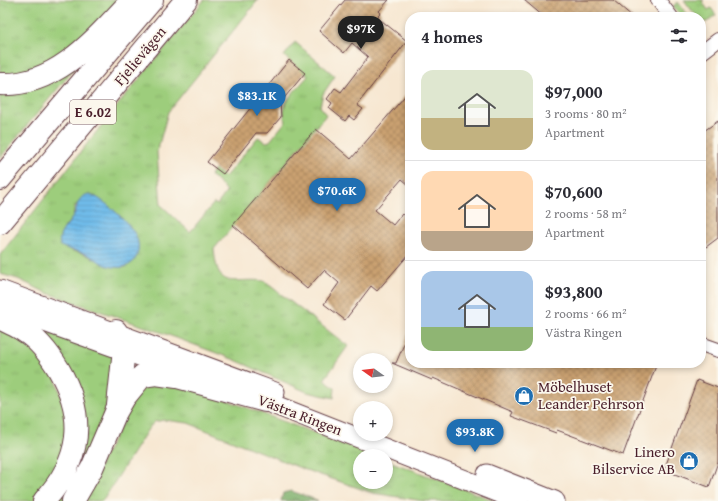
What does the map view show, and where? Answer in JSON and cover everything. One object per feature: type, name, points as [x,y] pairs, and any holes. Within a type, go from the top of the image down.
[{"type":"main road","points":[[0,84],[10,84],[40,77],[66,64],[104,30],[132,0]]},
{"type":"main road","name":"Fjelievägen","points":[[0,179],[152,0]]},
{"type":"main road","name":"Fjelievägen","points":[[0,223],[186,0]]},
{"type":"main road","points":[[0,290],[120,340]]},
{"type":"main road","points":[[0,306],[120,340]]},
{"type":"main road","points":[[0,318],[25,332],[44,348],[67,384],[74,401],[77,426],[76,445],[66,473],[44,501]]},
{"type":"main road","points":[[116,412],[120,340]]},
{"type":"main road","name":"Västra Ringen","points":[[120,340],[265,401],[519,501]]},
{"type":"main road","name":"Västra Ringen","points":[[120,340],[353,423]]},
{"type":"main road","points":[[73,501],[92,468],[116,412],[124,398],[142,376],[156,374],[177,377],[265,401]]},
{"type":"main road","points":[[393,438],[555,501]]},
{"type":"street","points":[[658,0],[667,12]]},
{"type":"street","points":[[706,49],[718,40]]},
{"type":"street","points":[[706,346],[718,350]]},
{"type":"green space","points":[[0,0],[125,0],[54,62],[21,74],[0,76]]},
{"type":"green space","points":[[204,0],[258,0],[168,112],[157,152],[161,205],[190,232],[214,203],[217,205],[227,191],[210,175],[214,169],[225,177],[258,137],[266,142],[270,141],[286,121],[284,109],[286,103],[294,91],[308,76],[284,56],[295,42],[335,76],[323,94],[320,106],[326,115],[214,249],[216,263],[219,272],[223,277],[228,280],[235,281],[264,281],[348,346],[324,380],[335,388],[334,398],[307,392],[235,360],[163,333],[47,293],[18,279],[0,274],[0,255],[108,117]],"holes":[[[93,195],[111,208],[131,228],[126,267],[111,266],[80,252],[72,251],[64,228],[73,217],[75,206]]]},
{"type":"green space","points":[[684,0],[704,0],[702,1],[708,10],[711,8],[716,15],[706,22],[706,12],[693,12]]},
{"type":"green space","points":[[678,2],[685,12],[678,12],[673,6]]},
{"type":"green space","points":[[75,68],[0,158],[0,92]]},
{"type":"green space","points":[[0,327],[20,338],[53,372],[68,414],[63,459],[33,501],[0,501]]},
{"type":"green space","points":[[34,327],[116,354],[112,388],[102,422],[65,501],[52,501],[85,423]]},
{"type":"green space","points":[[147,384],[186,385],[357,449],[353,449],[353,486],[303,469],[188,423],[164,420],[154,422],[148,429],[102,501],[81,501],[136,396]]},
{"type":"green space","points":[[393,463],[496,501],[423,501],[373,493],[361,489],[393,489]]},
{"type":"green space","points":[[291,491],[318,501],[281,501],[283,493]]},
{"type":"water","points":[[89,194],[101,200],[116,212],[136,236],[138,253],[133,262],[129,265],[122,267],[109,266],[86,254],[60,246],[59,241],[61,234],[74,215],[79,201],[81,198]]},
{"type":"building","points":[[345,0],[389,0],[379,11],[381,13],[377,17],[405,39],[405,44],[357,105],[363,109],[354,120],[349,116],[345,121],[329,108],[332,103],[327,99],[335,88],[341,92],[368,57],[352,43],[344,53],[319,31]]},
{"type":"building","points":[[524,0],[613,0],[627,12],[538,12]]},
{"type":"building","points":[[289,60],[305,73],[280,103],[281,117],[267,133],[256,133],[223,174],[207,162]]},
{"type":"building","points":[[405,96],[405,182],[402,179],[375,210],[393,225],[402,214],[405,217],[405,259],[377,291],[371,286],[345,320],[324,304],[339,283],[324,270],[307,289],[233,225],[316,129],[351,159]]},
{"type":"building","points":[[718,121],[718,238],[706,247],[706,129]]},
{"type":"building","points":[[405,342],[405,368],[655,368],[623,455],[557,430],[556,433],[511,416],[513,412],[433,378],[432,380],[393,363],[396,363]]},
{"type":"building","points":[[697,380],[718,388],[718,462],[709,487],[664,470]]},
{"type":"place","name":"Möbelhuset Leander Pehrson","points":[[524,396]]},
{"type":"place","name":"Linero Bilservice AB","points":[[689,461]]}]
